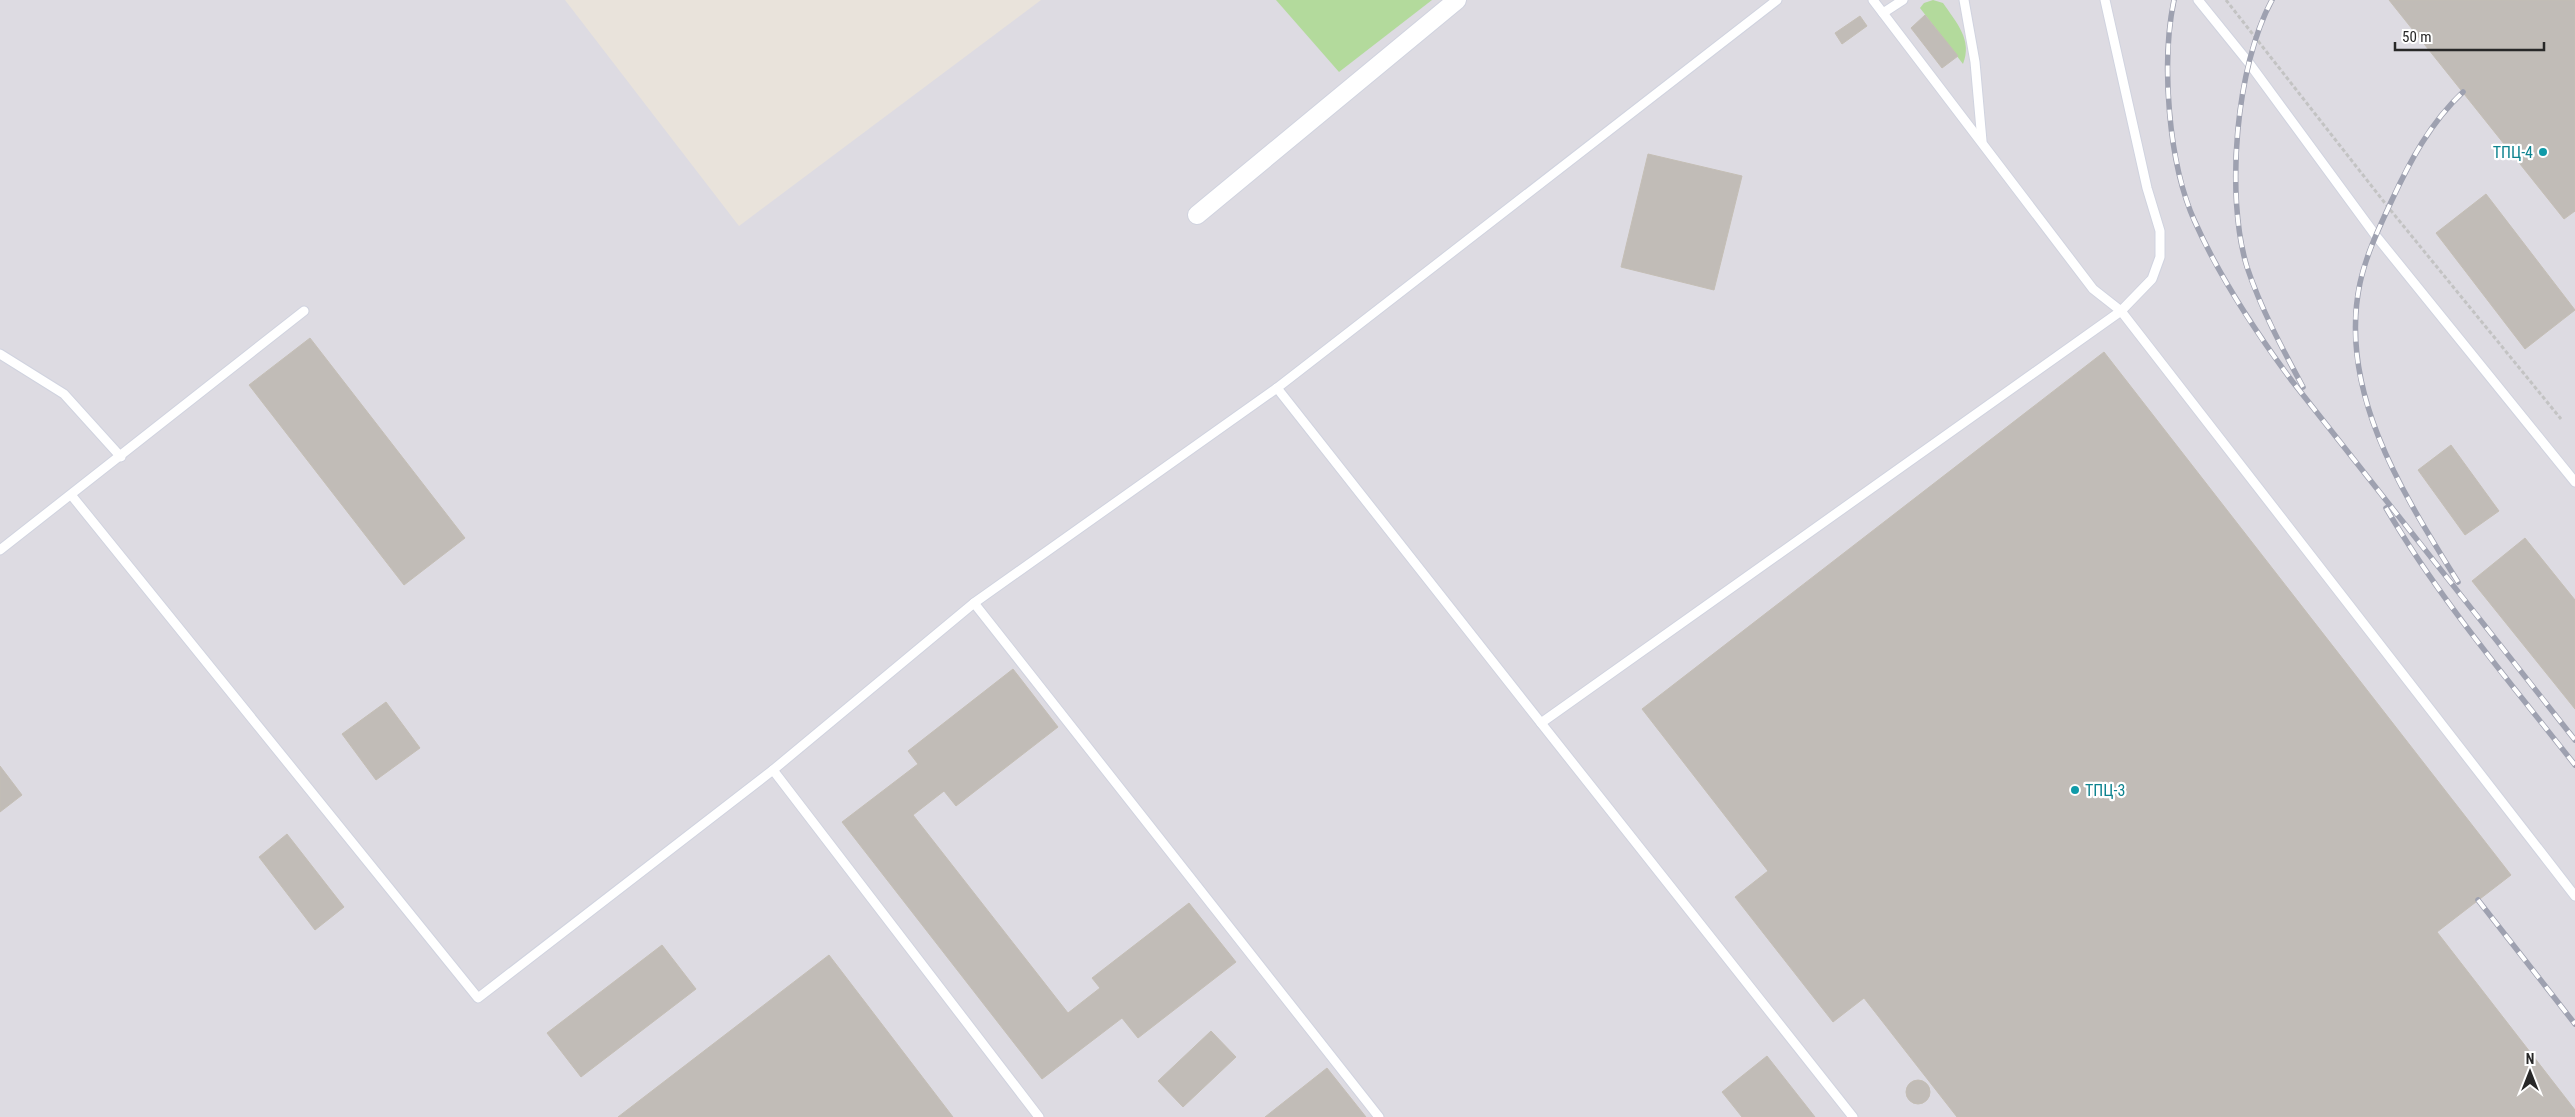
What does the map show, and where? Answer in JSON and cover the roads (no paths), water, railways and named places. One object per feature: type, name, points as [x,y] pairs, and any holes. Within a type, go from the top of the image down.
[{"type":"street","points":[[1197,215],[1457,0]]},
{"type":"lane","points":[[72,496],[478,998],[773,770],[974,603],[1277,388],[1777,0]]},
{"type":"lane","points":[[1873,0],[2094,289],[2121,311],[2575,896]]},
{"type":"lane","points":[[1883,13],[1903,0]]},
{"type":"lane","points":[[1964,0],[1975,62],[1982,141]]},
{"type":"lane","points":[[1542,723],[2121,311],[2152,279],[2160,257],[2160,231],[2147,188],[2105,0]]},
{"type":"lane","points":[[2198,0],[2249,63],[2376,236],[2575,482]]},
{"type":"lane","points":[[0,550],[72,496],[304,311]]},
{"type":"lane","points":[[0,354],[64,394],[121,457]]},
{"type":"lane","points":[[1277,388],[1853,1117]]},
{"type":"lane","points":[[974,603],[1379,1117]]},
{"type":"lane","points":[[773,770],[1039,1117]]},
{"type":"railway","points":[[2174,0],[2170,25],[2168,82],[2173,142],[2178,171],[2195,222],[2227,284],[2292,381],[2575,740]]},
{"type":"railway","points":[[2272,0],[2260,27],[2242,94],[2236,168],[2237,204],[2240,238],[2247,267],[2272,328],[2303,387]]},
{"type":"railway","points":[[2458,582],[2397,478],[2380,441],[2367,403],[2358,363],[2355,324],[2360,283],[2366,262],[2391,202],[2422,143],[2440,116],[2463,92]]},
{"type":"railway","points":[[2386,508],[2452,608],[2575,765]]},
{"type":"railway","points":[[2478,900],[2575,1024]]},
{"type":"place","name":"ТПЦ-4","points":[[2543,152]]},
{"type":"place","name":"ТПЦ-3","points":[[2075,790]]}]
